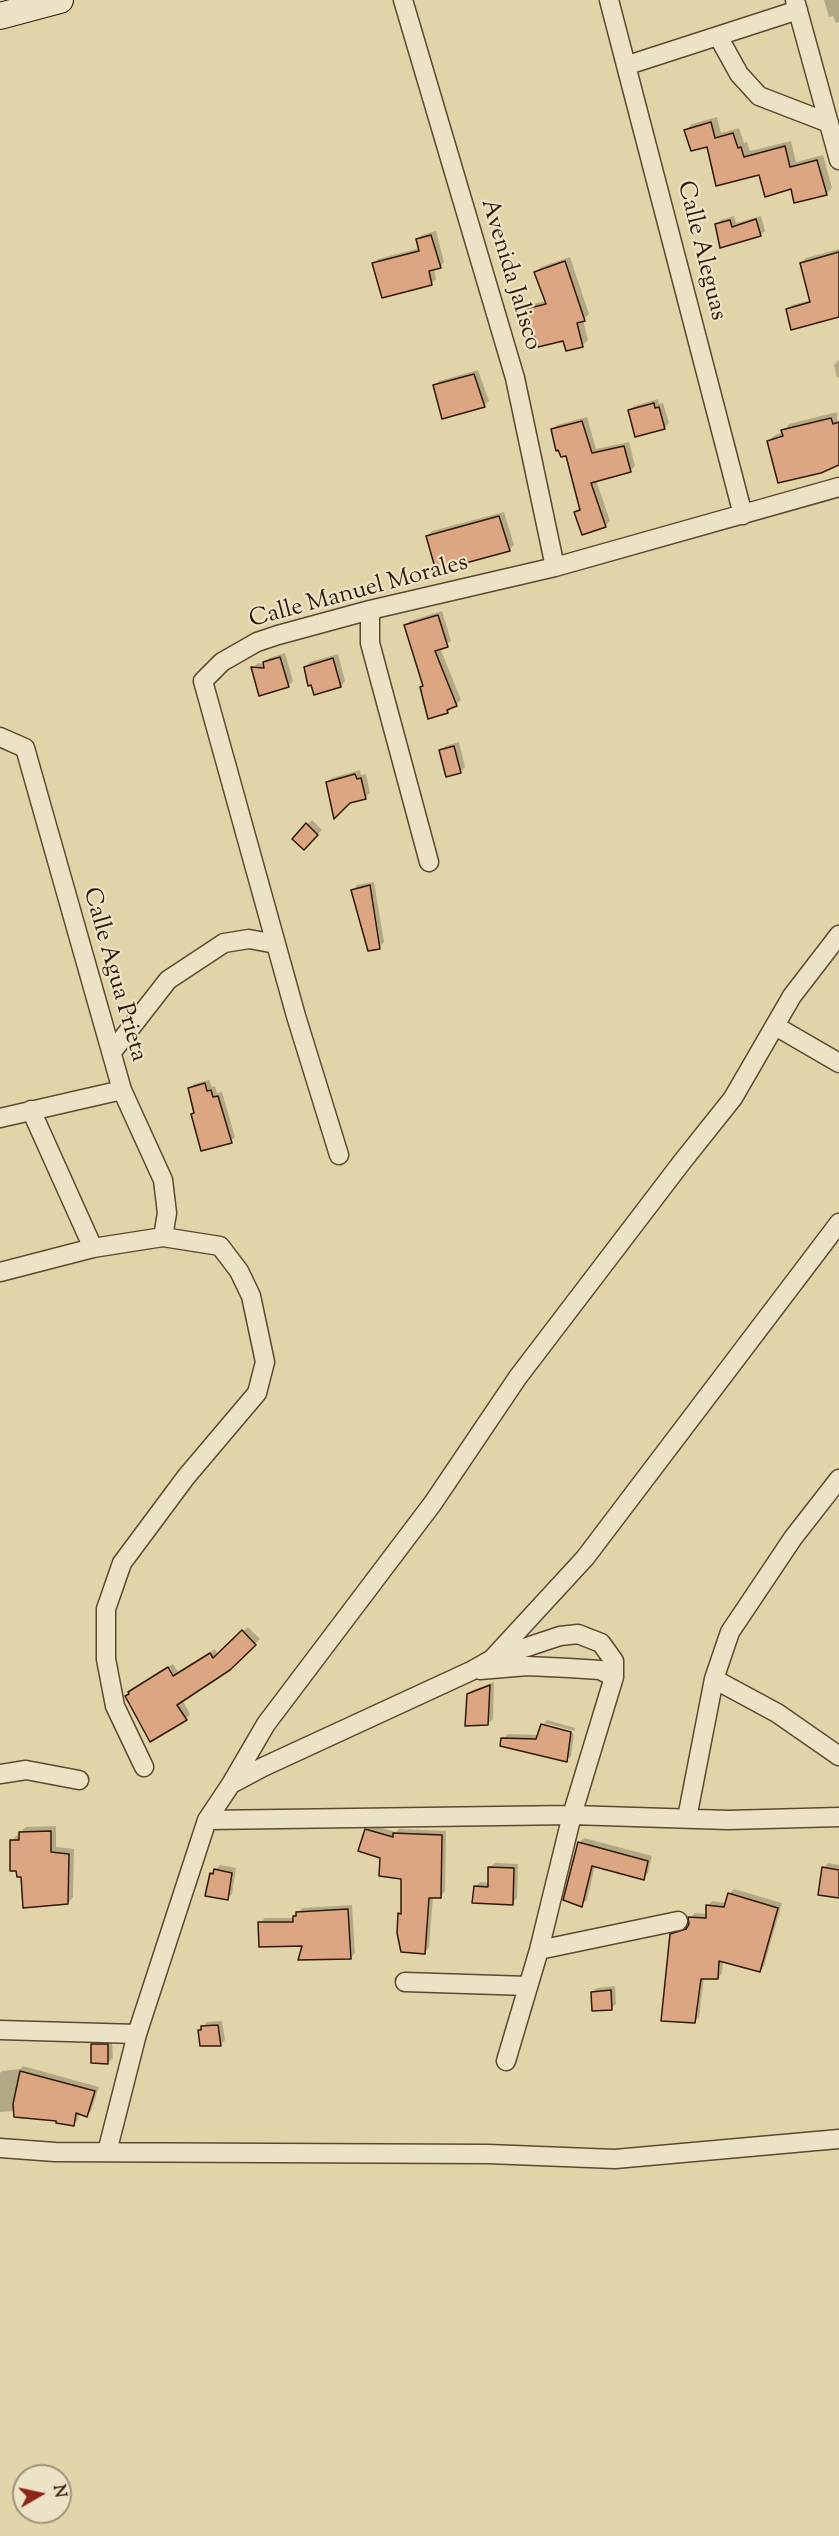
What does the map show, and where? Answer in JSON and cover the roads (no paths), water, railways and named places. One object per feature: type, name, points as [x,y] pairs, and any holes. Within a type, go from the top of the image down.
[{"type":"main road","points":[[0,16],[60,0]]},
{"type":"street","name":"Avenida Jalisco","points":[[403,0],[515,378],[555,567]]},
{"type":"street","name":"Calle Aleguas","points":[[609,0],[628,66],[742,515]]},
{"type":"street","points":[[628,66],[718,36],[796,5],[838,155]]},
{"type":"street","points":[[718,36],[739,74],[759,96],[829,123]]},
{"type":"street","name":"Calle Manuel Morales","points":[[339,1155],[276,944],[203,681],[222,662],[257,642],[370,610],[555,567],[839,487]]},
{"type":"street","points":[[370,610],[370,643],[429,862]]},
{"type":"street","name":"Calle Agua Prieta","points":[[0,737],[25,748],[69,910],[122,1090],[162,1180],[167,1213],[163,1237]]},
{"type":"street","points":[[107,2152],[138,2034],[207,1820],[266,1724],[433,1503],[518,1377],[733,1098],[777,1027],[792,996],[839,936]]},
{"type":"street","points":[[112,1052],[168,980],[224,943],[249,939],[276,944]]},
{"type":"street","points":[[777,1027],[839,1063]]},
{"type":"street","points":[[0,1118],[122,1090]]},
{"type":"street","points":[[31,1110],[93,1248]]},
{"type":"street","points":[[492,1659],[585,1558],[839,1223]]},
{"type":"street","points":[[0,1272],[93,1248],[163,1237],[220,1246],[239,1271],[251,1296],[264,1362],[257,1393],[186,1477],[122,1563],[106,1609],[106,1659],[115,1706],[144,1767]]},
{"type":"street","points":[[687,1818],[714,1679],[730,1632],[793,1538],[839,1479]]},
{"type":"street","points":[[231,1784],[262,1767],[471,1671],[492,1659],[560,1636],[578,1634],[601,1643],[615,1660],[614,1677],[572,1815],[539,1950],[506,2061]]},
{"type":"street","points":[[471,1671],[527,1666],[600,1670],[614,1677]]},
{"type":"street","points":[[714,1679],[777,1713],[839,1756]]},
{"type":"street","points":[[0,1774],[26,1770],[80,1780]]},
{"type":"street","points":[[207,1820],[572,1815],[728,1820],[839,1816]]},
{"type":"street","points":[[539,1950],[678,1921]]},
{"type":"street","points":[[405,1982],[528,1986]]},
{"type":"street","points":[[0,2030],[138,2034]]},
{"type":"street","points":[[0,2148],[55,2152],[488,2154],[615,2159],[839,2139]]}]
